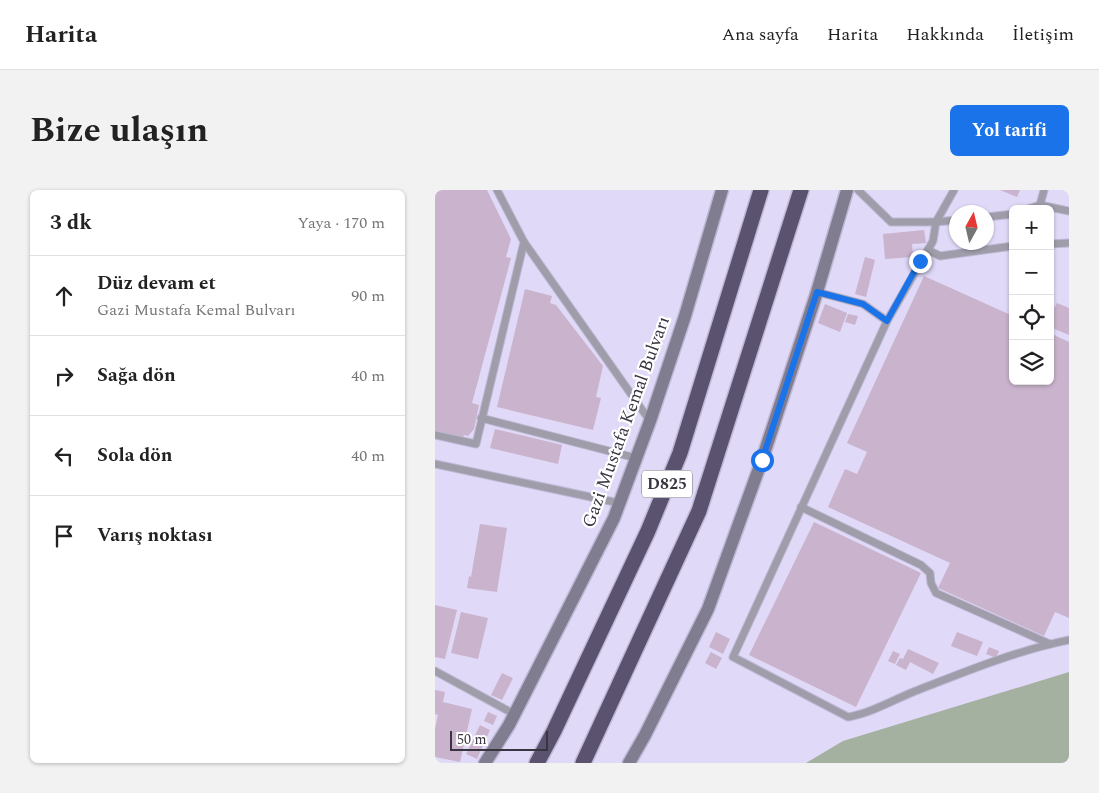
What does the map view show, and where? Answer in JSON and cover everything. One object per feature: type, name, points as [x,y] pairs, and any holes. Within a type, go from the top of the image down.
[{"type":"highway","name":"D825","points":[[537,763],[648,532],[679,453],[761,190]]},
{"type":"highway","name":"D825","points":[[583,763],[699,511],[801,190]]},
{"type":"street","name":"Gazi Mustafa Kemal Bulvarı","points":[[485,763],[514,714],[613,518],[650,421],[685,316],[721,190]]},
{"type":"street","points":[[629,763],[708,609],[762,460],[817,292],[847,190]]},
{"type":"lane","points":[[497,190],[523,242],[650,421]]},
{"type":"lane","points":[[858,190],[891,222],[949,221]]},
{"type":"lane","points":[[954,190],[936,222],[933,241],[887,321],[733,657],[849,717],[860,715],[995,660],[1069,640]]},
{"type":"lane","points":[[1039,205],[1044,190]]},
{"type":"lane","points":[[1054,208],[1069,211]]},
{"type":"lane","points":[[994,216],[1009,214]]},
{"type":"lane","points":[[435,435],[476,444],[523,242]]},
{"type":"lane","points":[[1054,244],[1069,243]]},
{"type":"lane","points":[[928,250],[940,256],[1009,247]]},
{"type":"lane","points":[[817,292],[863,304],[887,321]]},
{"type":"lane","points":[[481,418],[636,458]]},
{"type":"lane","points":[[435,464],[619,503]]},
{"type":"lane","points":[[801,507],[921,565],[930,573],[931,583],[936,593],[1050,644]]},
{"type":"lane","points":[[435,672],[514,714]]},
{"type":"green space","points":[[1069,672],[1069,763],[806,763],[843,741]]},
{"type":"building","points":[[435,190],[487,190],[511,239],[506,257],[511,258],[472,403],[479,405],[474,429],[468,436],[464,435],[462,440],[435,434]]},
{"type":"building","points":[[1000,190],[1020,190],[1017,197]]},
{"type":"building","points":[[924,230],[926,243],[912,244],[913,257],[885,259],[883,234]]},
{"type":"building","points":[[865,257],[875,260],[866,297],[855,294]]},
{"type":"building","points":[[924,276],[1009,314],[1009,385],[1054,385],[1054,335],[1069,342],[1069,618],[1055,612],[1044,636],[938,588],[950,563],[828,507],[845,469],[857,474],[867,452],[847,443]]},
{"type":"building","points":[[525,289],[552,296],[550,303],[556,305],[603,366],[596,397],[601,398],[593,430],[497,407]]},
{"type":"building","points":[[1057,303],[1069,308],[1069,335],[1054,329],[1054,308]]},
{"type":"building","points":[[825,304],[847,313],[840,332],[818,323]]},
{"type":"building","points":[[848,314],[858,316],[855,325],[845,322]]},
{"type":"building","points":[[495,429],[562,445],[558,464],[490,448]]},
{"type":"building","points":[[814,522],[921,573],[856,707],[749,655]]},
{"type":"building","points":[[480,524],[507,528],[497,592],[467,588],[469,576],[471,577]]},
{"type":"building","points":[[435,605],[457,610],[445,659],[435,657]]},
{"type":"building","points":[[461,612],[488,618],[478,659],[451,653]]},
{"type":"building","points":[[716,632],[730,639],[723,654],[709,647]]},
{"type":"building","points":[[957,632],[983,642],[977,656],[951,646]]},
{"type":"building","points":[[989,647],[999,651],[996,658],[986,654]]},
{"type":"building","points":[[908,649],[939,663],[933,674],[910,662],[906,670],[896,665],[900,658],[903,659]]},
{"type":"building","points":[[893,651],[900,654],[895,664],[888,661]]},
{"type":"building","points":[[711,652],[722,658],[716,669],[705,663]]},
{"type":"building","points":[[502,673],[513,678],[502,700],[491,695]]},
{"type":"building","points":[[435,690],[445,692],[443,702],[472,709],[460,762],[435,757],[435,729],[438,715],[435,714]]},
{"type":"building","points":[[488,712],[497,716],[493,725],[484,721]]},
{"type":"building","points":[[480,725],[490,730],[477,759],[466,754]]},
{"type":"route","points":[[762,460],[817,292],[863,304],[887,321],[920,261]]}]
